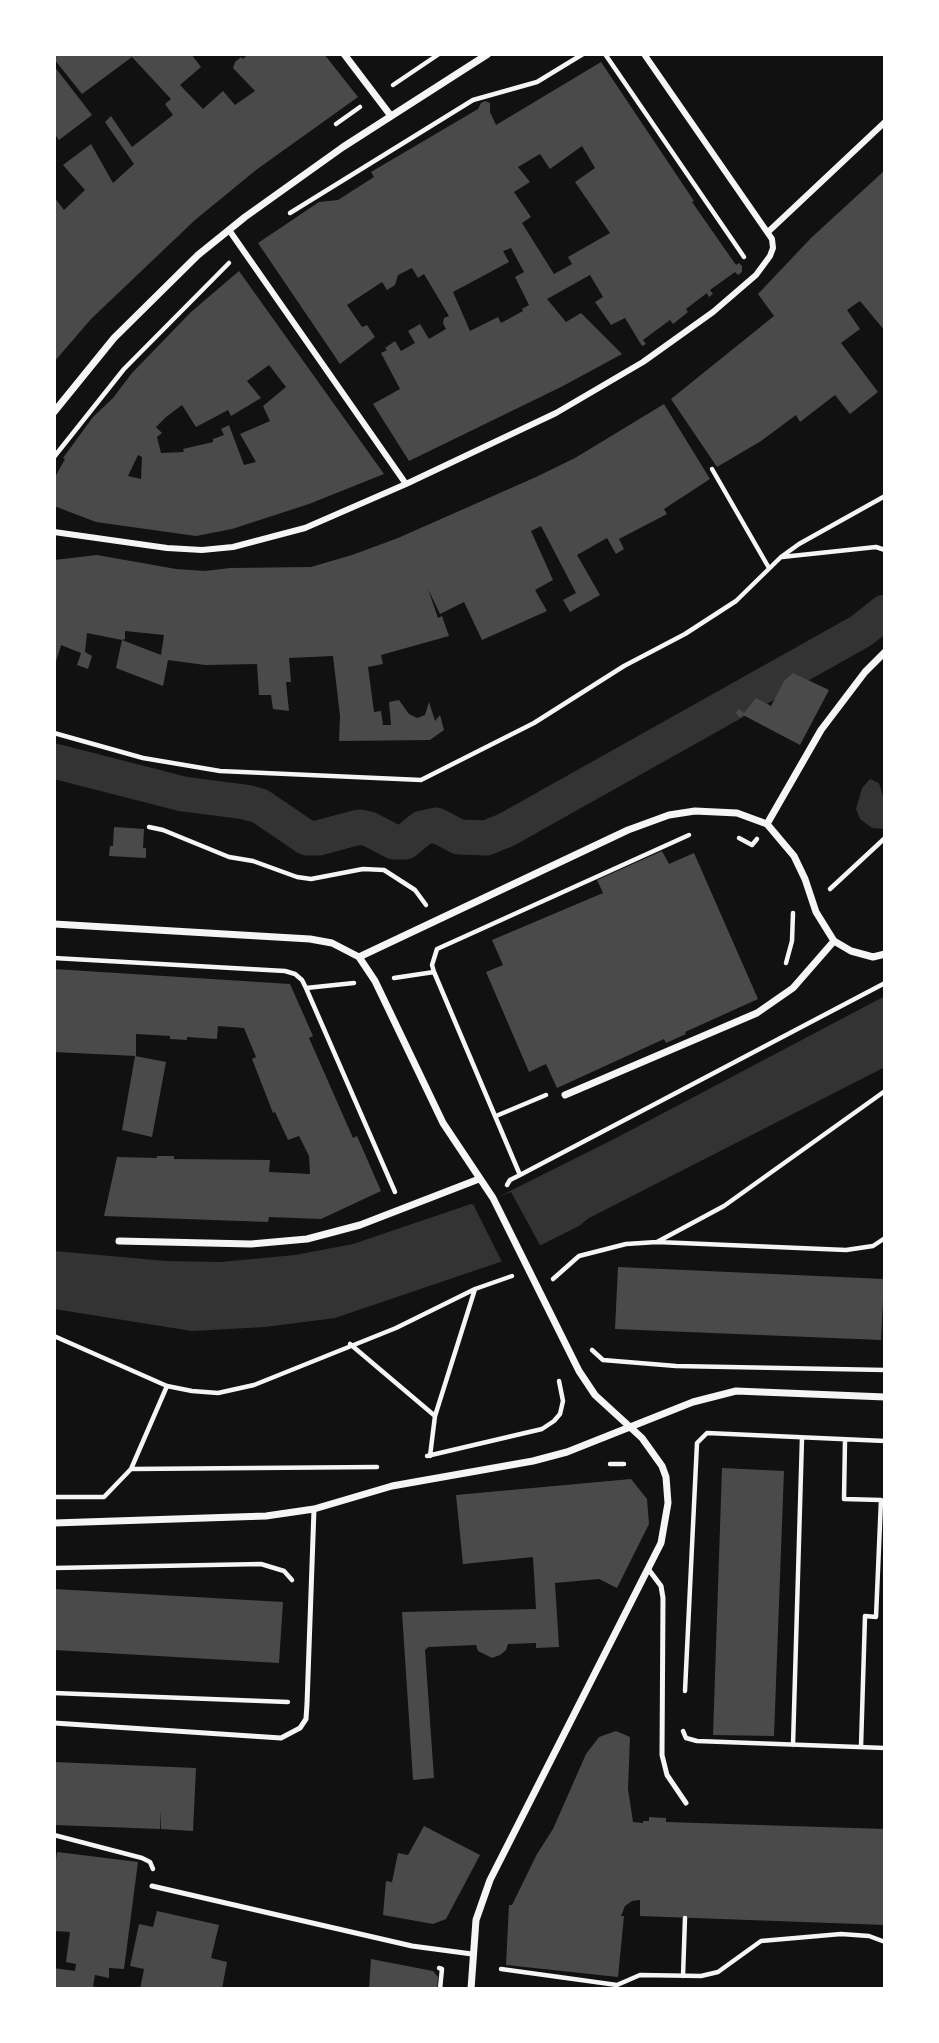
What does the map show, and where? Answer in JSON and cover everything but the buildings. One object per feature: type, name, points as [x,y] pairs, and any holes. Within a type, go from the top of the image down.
[{"type":"street","points":[[344,54],[391,116]]},
{"type":"street","points":[[54,412],[114,338],[190,263],[229,230],[379,123],[488,54]]},
{"type":"street","points":[[54,532],[167,548],[202,550],[233,547],[305,528],[556,413],[620,376],[713,313],[765,264],[773,248],[772,239],[644,54]]},
{"type":"street","points":[[768,232],[885,122]]},
{"type":"street","points":[[229,230],[406,484]]},
{"type":"street","points":[[767,824],[821,730],[865,672],[885,652]]},
{"type":"street","points":[[359,957],[628,830],[669,815],[695,811],[737,813],[767,824],[794,856],[820,922],[834,941],[851,951],[873,957],[885,954]]},
{"type":"street","points":[[54,924],[310,939],[332,943],[359,957],[375,981],[443,1122],[493,1198],[588,1385],[657,1455],[666,1476],[668,1503],[665,1528],[649,1570],[490,1880],[476,1920],[471,1989]]},
{"type":"street","points":[[565,1095],[757,1013],[793,988],[834,941]]},
{"type":"street","points":[[119,1241],[279,1243],[331,1234],[480,1179]]},
{"type":"street","points":[[54,1523],[266,1516],[314,1509],[392,1486],[533,1461],[567,1452],[693,1402],[736,1391],[885,1397]]},
{"type":"lane","points":[[54,1723],[281,1738],[300,1728],[306,1719],[314,1509]]},
{"type":"lane","points":[[649,1570],[656,1577],[663,1598],[662,1755],[667,1774],[686,1803]]},
{"type":"lane","points":[[152,1886],[412,1945],[472,1954]]},
{"type":"path","points":[[281,219],[473,100],[537,82],[583,54]]},
{"type":"path","points":[[605,54],[756,275]]},
{"type":"path","points":[[54,457],[124,369],[243,249]]},
{"type":"path","points":[[712,470],[769,568]]},
{"type":"path","points":[[54,733],[143,758],[220,771],[421,780],[534,723],[624,666],[685,634],[736,601],[781,557],[821,530],[885,496]]},
{"type":"path","points":[[781,557],[876,547],[885,550]]},
{"type":"path","points":[[752,845],[767,824]]},
{"type":"path","points":[[149,827],[163,830],[229,857],[260,863],[297,877],[325,878],[363,869],[384,870],[415,890],[435,920]]},
{"type":"path","points":[[520,1175],[434,972],[432,965],[437,949],[660,846],[693,834]]},
{"type":"path","points":[[736,836],[760,851]]},
{"type":"path","points":[[812,901],[885,838]]},
{"type":"path","points":[[782,970],[790,952],[793,933],[791,906]]},
{"type":"path","points":[[54,958],[285,971],[295,974],[306,988],[402,1209]]},
{"type":"path","points":[[306,988],[434,972]]},
{"type":"path","points":[[508,1193],[507,1184],[520,1175],[885,983]]},
{"type":"path","points":[[657,1242],[724,1206],[885,1091]]},
{"type":"path","points":[[496,1116],[540,1096],[565,1095]]},
{"type":"path","points":[[553,1279],[579,1256],[626,1244],[657,1242],[846,1250],[873,1246],[885,1238]]},
{"type":"path","points":[[509,1268],[517,1287]]},
{"type":"path","points":[[54,1336],[167,1386],[218,1393],[254,1385],[350,1344],[396,1328],[475,1289],[512,1276],[531,1271],[553,1279],[559,1290]]},
{"type":"path","points":[[430,1456],[435,1416],[475,1289]]},
{"type":"path","points":[[350,1344],[435,1416]]},
{"type":"path","points":[[587,1345],[603,1360],[676,1366],[885,1370]]},
{"type":"path","points":[[419,1458],[498,1441],[548,1425],[560,1415],[562,1408],[559,1380]]},
{"type":"path","points":[[54,1497],[104,1497],[131,1469],[167,1386]]},
{"type":"path","points":[[684,1702],[697,1443],[707,1433],[885,1441]]},
{"type":"path","points":[[793,1745],[802,1438]]},
{"type":"path","points":[[845,1440],[844,1499],[881,1500],[882,1549],[876,1617],[865,1616],[861,1747]]},
{"type":"path","points":[[610,1464],[624,1464]]},
{"type":"path","points":[[131,1469],[387,1467]]},
{"type":"path","points":[[54,1568],[261,1563],[284,1571],[296,1589]]},
{"type":"path","points":[[290,1702],[291,1690]]},
{"type":"path","points":[[54,1693],[307,1703]]},
{"type":"path","points":[[683,1729],[690,1741],[885,1748]]},
{"type":"path","points":[[54,1835],[150,1862],[154,1871],[152,1886]]},
{"type":"path","points":[[683,1976],[685,1918]]},
{"type":"path","points":[[501,1969],[617,1987],[640,1975],[701,1976],[718,1972],[761,1941],[841,1934],[869,1936],[885,1942]]},
{"type":"path","points":[[440,1989],[442,1969]]},
{"type":"shaded area","points":[[870,779],[879,783],[885,803],[885,829],[872,828],[860,819],[856,809],[862,788]]},
{"type":"shaded area","points":[[885,996],[885,1067],[589,1218],[579,1226],[503,1261],[335,1318],[265,1327],[192,1331],[54,1309],[54,1251],[166,1261],[221,1262],[295,1255],[353,1244],[471,1204],[478,1207],[618,1137]]},
{"type":"pier","points":[[511,1192],[541,1247],[502,1262],[474,1206]]},
{"type":"waterway","points":[[54,761],[183,794],[260,806],[307,838],[318,838],[359,827],[369,829],[394,842],[405,842],[422,828],[436,825],[459,837],[486,838],[506,830],[861,631],[885,612]]}]
